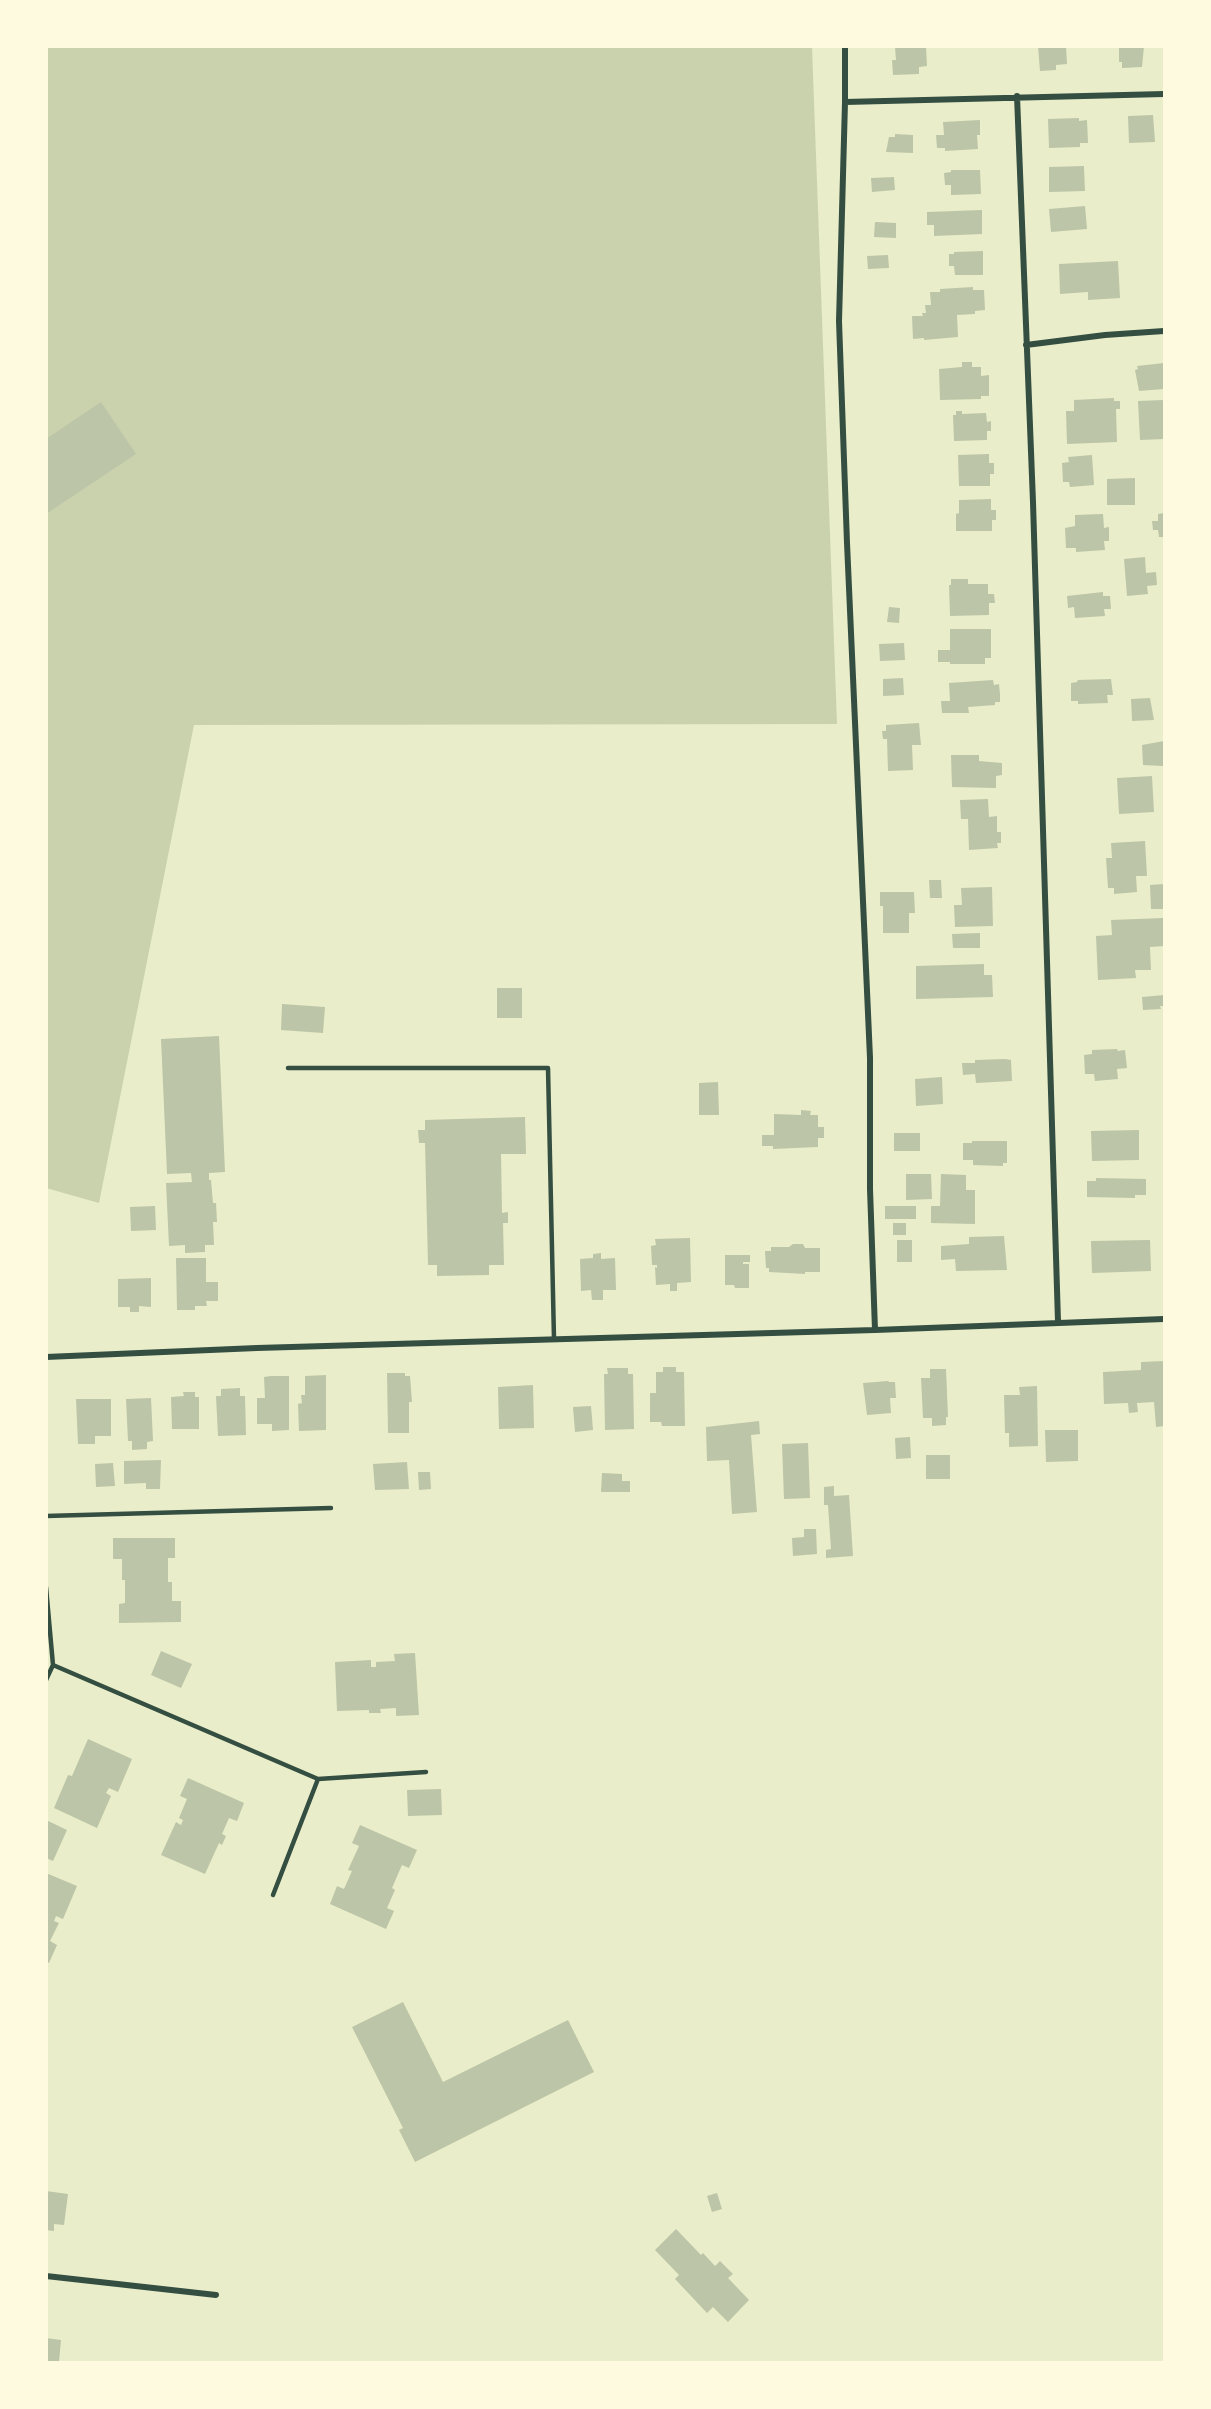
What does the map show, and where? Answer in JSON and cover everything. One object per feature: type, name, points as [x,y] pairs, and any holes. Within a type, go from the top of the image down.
[{"type":"street","points":[[845,46],[846,102],[839,321],[870,1058],[870,1189],[875,1330]]},
{"type":"street","points":[[846,102],[1164,94]]},
{"type":"street","points":[[1017,96],[1041,728],[1058,1322]]},
{"type":"street","points":[[1026,345],[1105,335],[1164,331]]},
{"type":"street","points":[[46,1357],[257,1348],[1164,1319]]},
{"type":"street","points":[[46,2276],[216,2295]]},
{"type":"lane","points":[[288,1068],[548,1068],[554,1339]]},
{"type":"lane","points":[[46,1516],[331,1508]]},
{"type":"lane","points":[[46,1587],[53,1665],[46,1680]]},
{"type":"lane","points":[[53,1665],[318,1779],[426,1772]]},
{"type":"lane","points":[[273,1895],[318,1779]]},
{"type":"green space","points":[[46,47],[812,47],[837,724],[194,725],[99,1203],[46,1188]]},
{"type":"building","points":[[926,46],[927,66],[919,67],[919,74],[893,75],[892,60],[896,60],[895,47]]},
{"type":"building","points":[[1038,46],[1066,46],[1067,64],[1056,65],[1056,70],[1040,71]]},
{"type":"building","points":[[1119,46],[1144,46],[1142,67],[1122,68],[1122,62],[1119,62]]},
{"type":"building","points":[[1153,115],[1155,142],[1129,143],[1128,116]]},
{"type":"building","points":[[1079,118],[1079,121],[1087,120],[1088,143],[1080,143],[1080,147],[1049,148],[1048,119]]},
{"type":"building","points":[[980,120],[980,135],[977,135],[978,149],[945,151],[945,148],[937,148],[936,135],[944,135],[943,122]]},
{"type":"building","points":[[895,134],[913,135],[913,153],[886,152],[889,137],[895,137]]},
{"type":"building","points":[[1084,166],[1085,191],[1049,192],[1049,167]]},
{"type":"building","points":[[951,170],[980,170],[981,194],[951,195],[951,185],[945,185],[944,173],[951,172]]},
{"type":"building","points":[[894,177],[895,190],[872,192],[871,178]]},
{"type":"building","points":[[1085,206],[1087,229],[1051,232],[1049,209]]},
{"type":"building","points":[[982,210],[982,234],[934,236],[934,225],[927,225],[927,212]]},
{"type":"building","points":[[875,222],[896,223],[896,238],[874,237]]},
{"type":"building","points":[[983,251],[983,275],[955,275],[954,266],[949,266],[949,254]]},
{"type":"building","points":[[888,255],[889,268],[868,269],[867,256]]},
{"type":"building","points":[[1118,261],[1120,298],[1088,300],[1088,292],[1060,294],[1059,264]]},
{"type":"building","points":[[973,287],[973,290],[984,290],[985,310],[975,311],[975,314],[957,315],[958,337],[913,339],[912,316],[923,316],[922,313],[926,313],[925,305],[931,305],[930,292],[940,292],[940,289]]},
{"type":"building","points":[[962,362],[972,362],[972,367],[981,367],[981,376],[989,375],[989,396],[981,396],[981,399],[940,400],[939,369],[962,367]]},
{"type":"building","points":[[1164,363],[1164,389],[1139,391],[1135,370],[1138,369],[1137,366]]},
{"type":"building","points":[[1114,398],[1114,401],[1120,401],[1120,409],[1116,409],[1117,442],[1067,444],[1066,411],[1074,411],[1074,400]]},
{"type":"building","points":[[1164,400],[1164,439],[1140,440],[1138,401]]},
{"type":"building","points":[[101,402],[136,454],[46,514],[46,439]]},
{"type":"building","points":[[956,411],[962,411],[962,414],[986,413],[987,422],[991,421],[991,431],[987,431],[987,440],[954,441],[953,415],[956,415]]},
{"type":"building","points":[[989,454],[989,463],[994,463],[994,474],[990,474],[990,486],[959,486],[958,455]]},
{"type":"building","points":[[1092,455],[1094,485],[1070,487],[1069,482],[1063,482],[1062,463],[1069,462],[1068,457]]},
{"type":"building","points":[[1135,478],[1135,505],[1107,505],[1107,479]]},
{"type":"building","points":[[991,499],[991,510],[996,510],[996,520],[992,520],[992,531],[956,531],[959,500]]},
{"type":"building","points":[[1164,513],[1164,537],[1159,537],[1158,530],[1153,530],[1152,521],[1158,521],[1158,514]]},
{"type":"building","points":[[1103,514],[1104,528],[1109,527],[1109,541],[1104,541],[1105,550],[1076,552],[1076,548],[1066,548],[1065,528],[1075,526],[1075,515]]},
{"type":"building","points":[[1145,557],[1146,573],[1156,572],[1157,585],[1147,586],[1148,594],[1127,596],[1124,559]]},
{"type":"building","points":[[951,579],[968,579],[968,584],[988,584],[988,594],[994,594],[995,603],[989,603],[989,615],[950,616],[949,585],[951,585]]},
{"type":"building","points":[[1103,592],[1103,596],[1110,596],[1111,609],[1104,609],[1105,616],[1075,618],[1074,607],[1068,608],[1067,596]]},
{"type":"building","points":[[889,607],[900,608],[899,623],[887,622]]},
{"type":"building","points":[[950,629],[991,629],[991,658],[985,658],[985,664],[938,662],[938,650],[950,650]]},
{"type":"building","points":[[904,643],[905,660],[880,661],[879,644]]},
{"type":"building","points":[[903,678],[904,695],[883,696],[883,679]]},
{"type":"building","points":[[1111,679],[1113,695],[1107,695],[1108,703],[1078,704],[1078,701],[1071,701],[1071,683],[1078,680]]},
{"type":"building","points":[[993,680],[994,685],[999,684],[1000,702],[995,702],[995,705],[968,707],[969,713],[942,713],[941,701],[950,701],[949,683]]},
{"type":"building","points":[[1150,698],[1154,720],[1132,721],[1131,699]]},
{"type":"building","points":[[919,723],[921,745],[912,745],[913,770],[888,771],[887,739],[883,739],[882,731],[886,731],[886,725]]},
{"type":"building","points":[[1164,741],[1164,766],[1143,765],[1142,745]]},
{"type":"building","points":[[951,755],[979,755],[979,761],[1002,763],[1002,775],[996,776],[996,788],[952,787]]},
{"type":"building","points":[[1152,776],[1154,812],[1119,814],[1117,778]]},
{"type":"building","points":[[988,799],[989,817],[997,816],[997,832],[1001,832],[1001,843],[997,843],[998,848],[969,850],[968,819],[961,819],[960,800]]},
{"type":"building","points":[[1145,841],[1147,876],[1136,876],[1137,892],[1114,894],[1114,888],[1108,888],[1106,858],[1112,858],[1111,843]]},
{"type":"building","points":[[929,880],[941,880],[942,898],[930,898]]},
{"type":"building","points":[[1164,884],[1164,909],[1151,909],[1150,885]]},
{"type":"building","points":[[992,887],[993,926],[955,927],[954,905],[962,905],[961,888]]},
{"type":"building","points":[[880,892],[914,892],[915,913],[909,913],[909,933],[883,933],[883,906],[880,906]]},
{"type":"building","points":[[1163,918],[1164,946],[1150,947],[1151,970],[1135,970],[1136,978],[1098,980],[1096,936],[1112,935],[1111,920]]},
{"type":"building","points":[[980,933],[980,948],[953,948],[952,934]]},
{"type":"building","points":[[984,964],[984,975],[992,975],[993,997],[916,999],[916,966]]},
{"type":"building","points":[[497,988],[522,988],[522,1018],[497,1018]]},
{"type":"building","points":[[1164,995],[1164,1006],[1160,1006],[1161,1009],[1143,1010],[1142,997]]},
{"type":"building","points":[[282,1004],[325,1007],[323,1033],[281,1030]]},
{"type":"building","points":[[219,1036],[225,1172],[209,1173],[213,1203],[216,1203],[217,1222],[213,1222],[214,1245],[205,1245],[205,1252],[185,1253],[185,1245],[169,1246],[166,1183],[192,1182],[191,1173],[167,1174],[161,1039]]},
{"type":"building","points":[[1117,1049],[1118,1051],[1125,1050],[1127,1068],[1117,1069],[1118,1079],[1095,1081],[1094,1074],[1085,1074],[1084,1055],[1092,1054],[1092,1050]]},
{"type":"building","points":[[1011,1060],[1012,1081],[976,1083],[975,1074],[963,1075],[962,1063]]},
{"type":"building","points":[[942,1077],[943,1104],[916,1106],[915,1079]]},
{"type":"building","points":[[718,1082],[719,1115],[699,1115],[699,1083]]},
{"type":"building","points":[[801,1110],[811,1111],[810,1115],[818,1115],[818,1127],[824,1127],[824,1138],[818,1138],[818,1147],[773,1149],[773,1146],[762,1146],[762,1135],[774,1135],[774,1114],[801,1115]]},
{"type":"building","points":[[525,1117],[526,1154],[501,1154],[502,1213],[508,1212],[508,1223],[503,1223],[504,1265],[489,1265],[489,1275],[437,1276],[437,1265],[428,1265],[425,1143],[419,1143],[418,1130],[425,1130],[425,1120]]},
{"type":"building","points":[[1139,1130],[1139,1160],[1092,1161],[1091,1131]]},
{"type":"building","points":[[894,1133],[920,1133],[920,1151],[894,1151]]},
{"type":"building","points":[[972,1141],[1007,1141],[1007,1163],[1003,1163],[1003,1166],[973,1165],[973,1160],[963,1160],[963,1143],[972,1143]]},
{"type":"building","points":[[906,1174],[931,1174],[932,1199],[906,1200]]},
{"type":"building","points":[[941,1174],[966,1175],[966,1190],[975,1190],[975,1224],[931,1223],[931,1206],[940,1206]]},
{"type":"building","points":[[1096,1178],[1146,1179],[1146,1195],[1135,1195],[1135,1198],[1087,1197],[1087,1181],[1096,1181]]},
{"type":"building","points":[[155,1206],[156,1230],[131,1231],[130,1207]]},
{"type":"building","points":[[885,1206],[916,1206],[916,1219],[885,1219]]},
{"type":"building","points":[[893,1223],[906,1223],[906,1235],[893,1235]]},
{"type":"building","points":[[1004,1236],[1007,1270],[956,1271],[955,1259],[941,1260],[941,1246],[969,1244],[969,1237]]},
{"type":"building","points":[[690,1238],[691,1282],[677,1283],[677,1291],[670,1291],[670,1284],[656,1285],[655,1267],[657,1268],[657,1265],[652,1265],[651,1246],[656,1245],[655,1239]]},
{"type":"building","points":[[897,1240],[912,1240],[912,1262],[897,1262]]},
{"type":"building","points":[[1150,1240],[1151,1271],[1092,1273],[1091,1241]]},
{"type":"building","points":[[793,1244],[803,1244],[805,1248],[820,1248],[820,1272],[805,1272],[805,1274],[769,1272],[769,1268],[766,1268],[765,1251],[771,1251],[771,1247],[789,1247]]},
{"type":"building","points":[[601,1253],[601,1259],[615,1258],[616,1290],[603,1290],[603,1300],[592,1300],[591,1290],[581,1291],[580,1259],[593,1258],[593,1254]]},
{"type":"building","points":[[725,1255],[750,1255],[750,1262],[743,1262],[743,1264],[749,1264],[749,1288],[725,1285]]},
{"type":"building","points":[[176,1258],[206,1258],[206,1282],[218,1282],[218,1301],[206,1301],[207,1306],[195,1306],[195,1310],[177,1310]]},
{"type":"building","points":[[151,1278],[151,1307],[139,1306],[139,1312],[130,1312],[130,1307],[118,1307],[118,1279]]},
{"type":"building","points":[[1164,1361],[1164,1426],[1156,1427],[1154,1402],[1137,1403],[1138,1412],[1129,1413],[1128,1403],[1104,1404],[1103,1372],[1141,1370],[1141,1362]]},
{"type":"building","points":[[663,1367],[676,1367],[676,1372],[684,1372],[685,1426],[662,1426],[661,1422],[650,1422],[650,1393],[656,1393],[656,1372],[663,1372]]},
{"type":"building","points":[[607,1368],[628,1368],[628,1374],[633,1374],[634,1429],[605,1430],[604,1374],[608,1374]]},
{"type":"building","points":[[930,1369],[946,1369],[948,1417],[946,1417],[946,1425],[932,1426],[932,1418],[923,1418],[921,1378],[930,1378]]},
{"type":"building","points":[[387,1373],[405,1373],[405,1376],[410,1376],[412,1402],[409,1402],[409,1433],[388,1433]]},
{"type":"building","points":[[326,1375],[326,1430],[299,1431],[298,1404],[302,1403],[301,1395],[305,1395],[305,1376]]},
{"type":"building","points":[[289,1376],[289,1430],[272,1431],[272,1424],[257,1424],[257,1398],[265,1398],[264,1377]]},
{"type":"building","points":[[895,1382],[896,1398],[890,1398],[891,1413],[867,1415],[863,1383]]},
{"type":"building","points":[[533,1385],[534,1428],[499,1429],[498,1387]]},
{"type":"building","points":[[1037,1386],[1038,1446],[1009,1447],[1009,1433],[1005,1433],[1004,1395],[1020,1395],[1019,1387]]},
{"type":"building","points":[[240,1388],[240,1396],[245,1396],[246,1435],[218,1436],[216,1396],[221,1396],[221,1389]]},
{"type":"building","points":[[183,1392],[195,1392],[195,1397],[199,1397],[199,1429],[172,1429],[171,1397],[184,1396]]},
{"type":"building","points":[[151,1398],[153,1441],[147,1442],[147,1449],[132,1450],[132,1441],[128,1441],[126,1399]]},
{"type":"building","points":[[76,1399],[111,1399],[111,1436],[95,1436],[95,1444],[78,1444]]},
{"type":"building","points":[[591,1406],[593,1430],[575,1432],[573,1407]]},
{"type":"building","points":[[759,1421],[760,1434],[751,1435],[757,1512],[732,1514],[729,1460],[707,1461],[706,1427]]},
{"type":"building","points":[[1045,1430],[1078,1430],[1078,1461],[1046,1462]]},
{"type":"building","points":[[910,1437],[911,1458],[896,1459],[895,1438]]},
{"type":"building","points":[[808,1443],[810,1498],[784,1499],[782,1444]]},
{"type":"building","points":[[926,1455],[950,1455],[950,1479],[926,1479]]},
{"type":"building","points":[[161,1460],[160,1489],[146,1489],[146,1483],[124,1484],[124,1461]]},
{"type":"building","points":[[407,1462],[409,1489],[375,1490],[373,1464]]},
{"type":"building","points":[[113,1463],[115,1486],[96,1487],[95,1464]]},
{"type":"building","points":[[418,1472],[430,1472],[431,1489],[419,1490]]},
{"type":"building","points":[[602,1473],[622,1474],[622,1481],[630,1481],[630,1492],[601,1492]]},
{"type":"building","points":[[834,1486],[834,1496],[849,1495],[853,1556],[826,1558],[826,1550],[831,1549],[828,1505],[824,1505],[824,1487]]},
{"type":"building","points":[[804,1529],[816,1529],[817,1554],[793,1556],[792,1538],[804,1537]]},
{"type":"building","points":[[113,1538],[175,1538],[175,1558],[168,1558],[168,1582],[172,1582],[172,1601],[181,1601],[181,1622],[119,1623],[119,1604],[125,1603],[125,1580],[122,1580],[122,1559],[113,1559]]},
{"type":"building","points":[[161,1651],[192,1664],[181,1688],[151,1675]]},
{"type":"building","points":[[415,1653],[419,1715],[396,1716],[396,1708],[380,1709],[381,1713],[369,1713],[369,1710],[337,1711],[335,1662],[371,1660],[371,1667],[376,1667],[376,1662],[395,1661],[394,1654]]},
{"type":"building","points":[[88,1739],[132,1759],[118,1792],[109,1788],[106,1793],[111,1796],[97,1828],[54,1808],[68,1775],[72,1776]]},
{"type":"building","points":[[188,1778],[244,1803],[237,1821],[229,1818],[222,1834],[226,1836],[222,1845],[219,1843],[205,1874],[161,1855],[176,1822],[181,1825],[183,1820],[179,1818],[187,1799],[180,1796]]},
{"type":"building","points":[[441,1789],[442,1815],[408,1816],[407,1790]]},
{"type":"building","points":[[46,1820],[67,1830],[53,1861],[46,1858]]},
{"type":"building","points":[[360,1825],[417,1850],[409,1868],[402,1865],[392,1888],[395,1890],[387,1908],[394,1911],[386,1929],[330,1904],[337,1886],[344,1889],[352,1871],[348,1870],[359,1846],[352,1843]]},
{"type":"building","points":[[46,1873],[77,1886],[63,1919],[56,1916],[54,1921],[59,1923],[50,1941],[57,1945],[49,1963],[46,1962]]},
{"type":"building","points":[[403,2002],[443,2082],[568,2020],[594,2072],[415,2162],[399,2130],[403,2128],[352,2027]]},
{"type":"building","points":[[46,2191],[68,2194],[64,2225],[54,2224],[54,2231],[46,2230]]},
{"type":"building","points":[[717,2193],[722,2209],[712,2212],[707,2196]]},
{"type":"building","points":[[676,2229],[715,2266],[720,2261],[733,2274],[728,2278],[749,2300],[728,2322],[713,2307],[707,2313],[675,2279],[679,2275],[655,2250]]},
{"type":"building","points":[[46,2338],[61,2340],[59,2362],[46,2362]]}]
